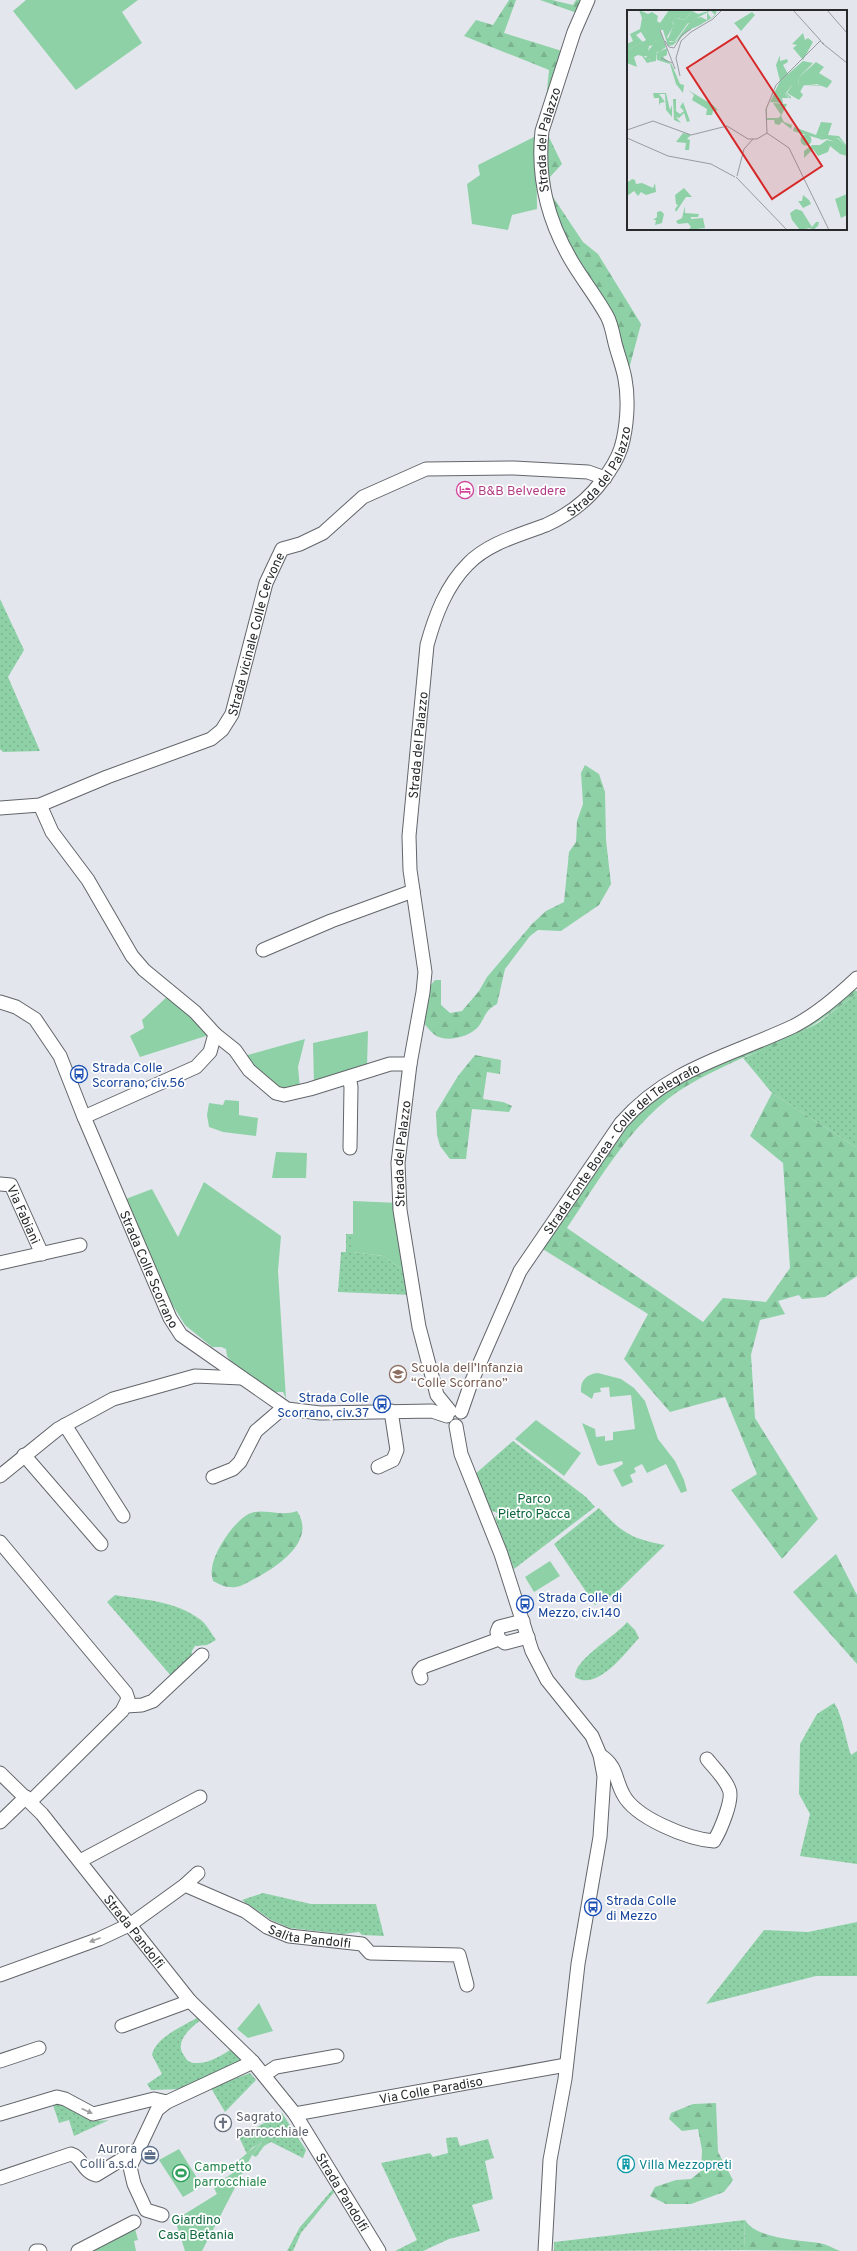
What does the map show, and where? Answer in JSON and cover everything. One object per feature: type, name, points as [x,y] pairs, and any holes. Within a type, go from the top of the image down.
[{"type":"street","name":"Strada del Palazzo","points":[[453,1412],[437,1395],[419,1327],[400,1210],[398,1163],[410,1064],[423,992],[424,972],[410,870],[409,836],[427,645],[434,618],[447,592],[468,563],[495,545],[565,515],[593,493],[605,478],[618,456],[621,447],[626,409],[626,380],[608,317],[571,260],[548,212],[540,162],[542,131],[574,32],[588,0]]},
{"type":"street","name":"Strada vicinale Colle Cervone","points":[[0,808],[40,806],[106,777],[211,740],[222,730],[232,714],[266,583],[276,558],[282,549],[300,544],[323,533],[364,497],[426,470],[514,468],[588,472],[605,478]]},
{"type":"street","points":[[40,806],[52,832],[88,880],[132,956],[144,970],[195,1012],[215,1034],[234,1050],[249,1070],[280,1095],[310,1089],[390,1064],[410,1064]]},
{"type":"street","points":[[263,950],[331,921],[413,891]]},
{"type":"street","name":"Strada Fonte Borea - Colle del Telegrafo","points":[[453,1412],[466,1397],[520,1271],[621,1123],[633,1109],[664,1084],[731,1051],[795,1025],[834,999],[857,978]]},
{"type":"street","name":"Strada Colle Scorrano","points":[[0,1002],[27,1012],[42,1027],[60,1056],[84,1117],[176,1329],[187,1339],[284,1408],[320,1413],[391,1411],[453,1412]]},
{"type":"street","points":[[84,1117],[196,1067],[210,1052],[215,1034]]},
{"type":"street","points":[[349,1077],[351,1087],[350,1148]]},
{"type":"street","name":"Via Fabiani","points":[[0,1184],[11,1184],[42,1254]]},
{"type":"street","points":[[0,1263],[80,1245]]},
{"type":"street","points":[[0,1476],[24,1455],[65,1425],[113,1399],[194,1376],[242,1378]]},
{"type":"street","points":[[212,1477],[232,1468],[240,1462],[256,1431],[284,1408]]},
{"type":"street","points":[[378,1467],[393,1460],[397,1450],[391,1411]]},
{"type":"street","points":[[453,1412],[449,1424],[456,1426],[459,1449],[502,1554],[528,1637],[547,1680],[592,1736],[600,1755],[604,1776],[600,1837],[578,1964],[566,2065],[550,2160],[545,2251]]},
{"type":"street","points":[[65,1425],[123,1516]]},
{"type":"street","points":[[24,1455],[101,1544]]},
{"type":"street","points":[[0,1542],[126,1693],[128,1699],[126,1706],[28,1800],[0,1822]]},
{"type":"street","points":[[499,1640],[497,1632],[499,1628],[523,1621]]},
{"type":"street","points":[[421,1678],[419,1672],[423,1667],[499,1640],[505,1643],[528,1637]]},
{"type":"street","points":[[126,1706],[142,1705],[153,1701],[202,1655]]},
{"type":"street","points":[[600,1755],[612,1764],[623,1793],[630,1804],[670,1830],[714,1841],[720,1831],[731,1795],[729,1787],[706,1759]]},
{"type":"street","name":"Strada Pandolfi","points":[[0,1773],[28,1800],[80,1861],[190,2001],[253,2062],[295,2114],[379,2251]]},
{"type":"street","points":[[80,1861],[200,1797]]},
{"type":"street","points":[[0,1975],[99,1939],[131,1924],[185,1885],[198,1872]]},
{"type":"street","name":"Salita Pandolfi","points":[[185,1885],[245,1911],[267,1927],[291,1936],[362,1944],[370,1952],[459,1955],[467,1985]]},
{"type":"street","points":[[122,2026],[190,2001]]},
{"type":"street","points":[[0,2062],[39,2048]]},
{"type":"street","points":[[264,2075],[276,2067],[337,2056]]},
{"type":"street","points":[[162,2215],[146,2210],[134,2184],[130,2167],[157,2110],[167,2102],[253,2062]]},
{"type":"street","name":"Via Colle Paradiso","points":[[295,2114],[566,2065]]},
{"type":"street","points":[[0,2114],[57,2097],[65,2098],[93,2114],[154,2099],[167,2102]]},
{"type":"street","points":[[0,2178],[71,2154],[77,2158],[86,2170],[96,2175],[137,2150]]},
{"type":"street","points":[[78,2251],[134,2222]]},
{"type":"green space","points":[[26,0],[138,0],[122,12],[142,43],[76,90],[13,11]]},
{"type":"green space","points":[[509,0],[516,0],[504,33],[562,51],[544,120],[549,70],[464,36],[476,20],[493,25]]},
{"type":"green space","points":[[540,0],[552,0],[573,5],[576,0],[583,0],[577,13]]},
{"type":"green space","points":[[546,131],[562,164],[550,177],[551,194],[583,242],[598,254],[641,324],[626,380],[608,317],[548,212]]},
{"type":"green space","points":[[536,136],[537,209],[512,215],[508,230],[472,224],[467,184],[480,175],[478,165]]},
{"type":"green space","points":[[0,599],[24,650],[8,677],[40,751],[3,752],[0,749]]},
{"type":"green space","points":[[585,765],[599,774],[605,792],[606,840],[611,884],[599,905],[561,931],[538,930],[530,936],[505,969],[497,1004],[487,1012],[481,1023],[474,1031],[451,1039],[445,1039],[435,1035],[424,1023],[430,986],[435,980],[441,980],[441,1005],[450,1013],[462,1011],[479,991],[487,977],[532,924],[546,911],[564,902],[569,852],[576,842],[577,821],[583,804],[581,773]]},
{"type":"green space","points":[[854,990],[857,991],[857,996],[856,994],[821,1020],[794,1037],[785,1042],[742,1058],[713,1072],[685,1087],[666,1100],[649,1116],[619,1151],[567,1228],[703,1322],[723,1298],[766,1302],[790,1268],[783,1163],[750,1136],[772,1093],[857,1148],[857,1276],[825,1297],[802,1299],[799,1295],[778,1301],[785,1314],[760,1320],[751,1355],[755,1418],[818,1519],[782,1559],[731,1490],[757,1474],[725,1397],[670,1412],[624,1359],[648,1314],[541,1248],[627,1123],[665,1089]]},
{"type":"green space","points":[[856,994],[857,1148],[772,1093],[743,1058],[783,1042],[818,1023]]},
{"type":"green space","points":[[169,995],[209,1035],[140,1057],[130,1036],[144,1028],[142,1020]]},
{"type":"green space","points":[[368,1031],[367,1067],[314,1084],[313,1043]]},
{"type":"green space","points":[[305,1039],[298,1067],[300,1088],[283,1090],[270,1084],[244,1056]]},
{"type":"green space","points":[[475,1055],[501,1060],[500,1074],[487,1072],[483,1099],[503,1102],[512,1106],[509,1112],[472,1109],[466,1159],[450,1159],[440,1146],[437,1135],[436,1112],[458,1076]]},
{"type":"green space","points":[[225,1100],[239,1101],[239,1115],[258,1118],[256,1136],[223,1132],[209,1127],[207,1115],[209,1103],[223,1105]]},
{"type":"green space","points":[[276,1152],[307,1153],[306,1178],[272,1178]]},
{"type":"green space","points":[[204,1182],[281,1236],[278,1271],[286,1399],[283,1392],[276,1393],[232,1363],[227,1356],[226,1349],[221,1347],[212,1347],[185,1325],[170,1301],[123,1200],[152,1189],[178,1237]]},
{"type":"green space","points":[[353,1201],[399,1203],[405,1271],[383,1256],[353,1252]]},
{"type":"green space","points":[[346,1234],[353,1234],[353,1252],[383,1256],[405,1271],[412,1295],[338,1292],[341,1252],[346,1252]]},
{"type":"green space","points":[[598,1373],[621,1379],[634,1388],[645,1401],[658,1439],[675,1461],[684,1480],[687,1491],[681,1493],[666,1464],[647,1473],[642,1464],[634,1468],[636,1472],[630,1475],[633,1482],[622,1487],[613,1470],[623,1464],[622,1461],[600,1466],[597,1464],[582,1423],[595,1429],[596,1437],[605,1436],[605,1441],[613,1440],[613,1432],[635,1429],[631,1395],[610,1397],[609,1387],[600,1388],[601,1392],[594,1393],[592,1399],[581,1392],[582,1384],[585,1378]]},
{"type":"green space","points":[[536,1420],[581,1453],[564,1476],[515,1439]]},
{"type":"green space","name":"Parco Pietro Pacca","points":[[513,1441],[586,1497],[595,1507],[514,1569],[495,1518],[498,1515],[496,1512],[490,1511],[474,1475]]},
{"type":"green space","points":[[599,1508],[628,1534],[654,1543],[665,1545],[616,1593],[595,1605],[554,1544]]},
{"type":"green space","points":[[261,1511],[291,1513],[297,1511],[302,1522],[302,1532],[299,1541],[285,1558],[267,1572],[239,1586],[226,1587],[213,1581],[212,1570],[216,1554],[232,1528],[245,1516]]},
{"type":"green space","points":[[836,1554],[857,1595],[857,1664],[793,1592]]},
{"type":"green space","points":[[550,1561],[560,1576],[534,1592],[525,1577]]},
{"type":"green space","points":[[115,1595],[160,1602],[181,1609],[201,1620],[216,1640],[207,1645],[195,1646],[192,1651],[191,1662],[173,1678],[107,1602]]},
{"type":"green space","points":[[627,1622],[635,1630],[639,1638],[618,1661],[610,1669],[592,1679],[583,1680],[575,1677],[576,1670],[581,1663],[596,1648]]},
{"type":"green space","points":[[834,1703],[842,1720],[851,1755],[857,1751],[857,1864],[800,1856],[810,1814],[799,1794],[800,1744],[817,1714]]},
{"type":"green space","points":[[263,1893],[311,1904],[376,1904],[384,1936],[362,1935],[359,1932],[343,1934],[290,1928],[271,1920],[242,1900]]},
{"type":"green space","points":[[857,1922],[857,1976],[816,1976],[706,2004],[764,1930],[808,1932]]},
{"type":"green space","points":[[259,2003],[273,2031],[248,2038],[237,2029]]},
{"type":"green space","points":[[202,2015],[204,2018],[189,2030],[182,2040],[182,2051],[187,2060],[194,2063],[205,2062],[233,2048],[243,2060],[184,2089],[151,2090],[147,2084],[162,2074],[152,2055],[159,2042],[172,2032]]},
{"type":"green space","points":[[250,2073],[256,2080],[225,2112],[211,2088]]},
{"type":"green space","points":[[52,2102],[67,2107],[91,2120],[109,2120],[74,2136],[69,2120],[59,2123]]},
{"type":"green space","points":[[716,2103],[718,2152],[733,2180],[724,2192],[691,2204],[666,2204],[650,2196],[655,2187],[676,2180],[691,2179],[701,2171],[702,2150],[698,2129],[682,2131],[669,2119],[671,2113],[693,2104]]},
{"type":"green space","points":[[282,2113],[306,2150],[303,2158],[271,2142],[264,2146],[256,2157],[252,2155],[263,2141],[252,2148],[247,2154],[239,2137]]},
{"type":"green space","points":[[457,2137],[460,2146],[488,2139],[494,2158],[485,2161],[493,2199],[472,2205],[480,2231],[449,2239],[423,2251],[395,2251],[417,2240],[381,2163],[430,2153],[433,2157],[448,2153],[446,2138]]},
{"type":"green space","name":"Giardino Casa Betania","points":[[264,2139],[252,2155],[202,2251],[185,2251],[175,2220],[217,2194],[213,2186],[236,2171],[233,2165]]},
{"type":"green space","name":"Campetto parrocchiale","points":[[179,2149],[202,2186],[183,2197],[159,2160]]},
{"type":"green space","points":[[333,2189],[335,2191],[301,2233],[293,2251],[287,2251],[300,2227]]},
{"type":"green space","points":[[745,2220],[744,2250],[554,2251],[554,2242]]},
{"type":"green space","points":[[745,2220],[758,2231],[768,2235],[822,2244],[840,2251],[744,2250]]},
{"type":"green space","points":[[134,2225],[138,2240],[134,2241],[136,2251],[83,2251]]},
{"type":"place","name":"B&B Belvedere","points":[[465,490]]},
{"type":"place","name":"Strada Colle Scorrano, civ.56","points":[[79,1074]]},
{"type":"place","name":"Scuola dell’Infanzia “Colle Scorrano”","points":[[398,1374]]},
{"type":"place","name":"Strada Colle Scorrano, civ.37","points":[[382,1404]]},
{"type":"place","name":"Strada Colle di Mezzo, civ.140","points":[[525,1604]]},
{"type":"place","name":"Strada Colle di Mezzo","points":[[593,1907]]},
{"type":"place","name":"Sagrato parrocchiale","points":[[223,2123]]},
{"type":"place","name":"Aurora Colli a.s.d.","points":[[150,2155]]},
{"type":"place","name":"Villa Mezzopreti","points":[[626,2164]]},
{"type":"place","name":"Campetto parrocchiale","points":[[181,2173]]}]
